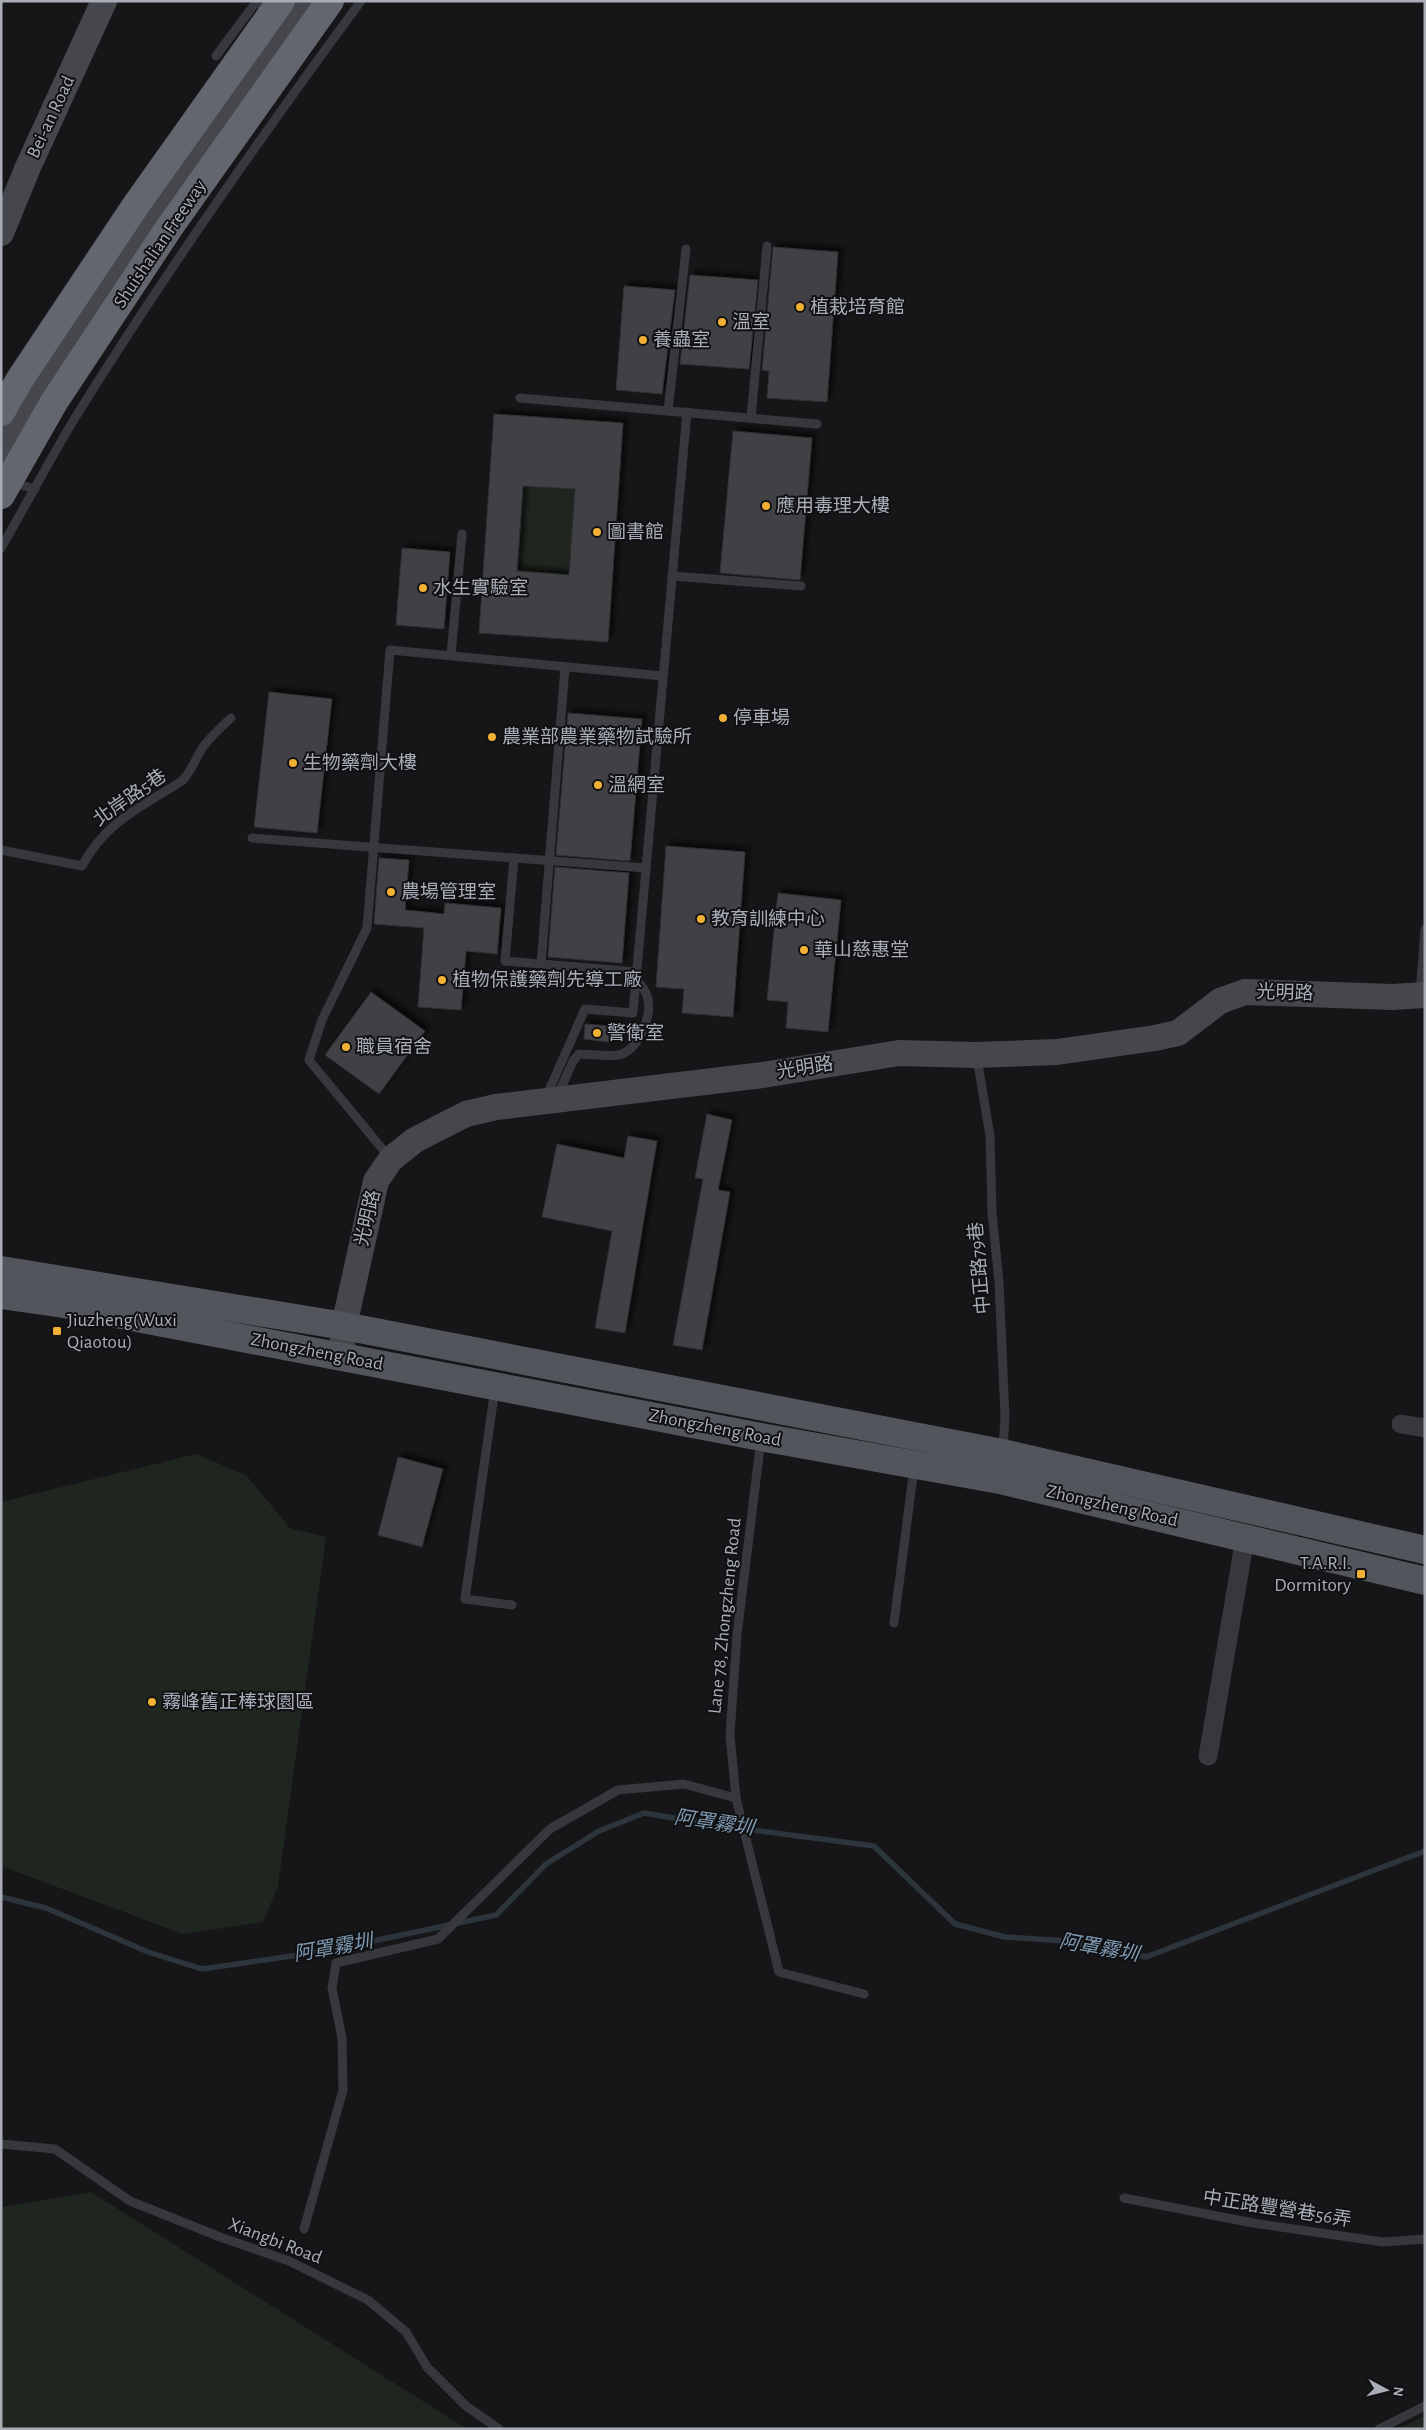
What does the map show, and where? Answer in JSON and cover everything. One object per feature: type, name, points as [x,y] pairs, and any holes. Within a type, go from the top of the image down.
[{"type":"highway","name":"Shuishalian Freeway","points":[[1,495],[54,402],[163,236],[330,1]]},
{"type":"highway","points":[[1,412],[20,379],[136,205],[283,14]]},
{"type":"main road","name":"Zhongzheng Road","points":[[1,1270],[344,1326],[1001,1466],[1425,1550]]},
{"type":"main road","name":"Zhongzheng Road","points":[[1,1295],[64,1304],[761,1437],[915,1463],[1001,1466],[1245,1538],[1425,1581]]},
{"type":"street","name":"Bei-an Road","points":[[1,233],[28,167],[104,1]]},
{"type":"street","points":[[1,452],[36,391],[283,14],[305,1]]},
{"type":"street","name":"光明路","points":[[341,1356],[344,1326],[376,1181],[391,1159],[415,1140],[466,1114],[496,1107],[762,1076],[899,1053],[976,1055],[1057,1052],[1155,1038],[1178,1033],[1220,1001],[1245,992],[1392,997],[1422,995]]},
{"type":"street","points":[[1401,1424],[1425,1428]]},
{"type":"street","points":[[1208,1756],[1245,1538]]},
{"type":"lane","points":[[216,56],[256,1],[283,14],[313,50]]},
{"type":"lane","points":[[1,548],[77,414],[313,50],[362,1]]},
{"type":"lane","points":[[751,418],[767,246]]},
{"type":"lane","points":[[668,411],[686,249]]},
{"type":"lane","points":[[520,398],[817,424]]},
{"type":"lane","points":[[549,1102],[585,1009],[633,1013],[686,412]]},
{"type":"lane","points":[[1,480],[35,490]]},
{"type":"lane","points":[[451,655],[462,534]]},
{"type":"lane","points":[[672,576],[801,586]]},
{"type":"lane","points":[[391,1159],[309,1060],[322,1020],[366,928],[390,650],[663,676]]},
{"type":"lane","points":[[541,964],[565,667]]},
{"type":"lane","name":"北岸路5巷","points":[[1,850],[82,866],[92,847],[108,828],[182,781],[191,771],[212,735],[231,718]]},
{"type":"lane","points":[[252,838],[646,868]]},
{"type":"lane","points":[[514,858],[505,961],[636,975]]},
{"type":"lane","points":[[1422,995],[1425,928]]},
{"type":"lane","points":[[549,1102],[572,1061],[580,1054],[621,1055],[635,1043],[646,1021],[647,1009],[647,996],[636,975]]},
{"type":"lane","name":"中正路79巷","points":[[976,1055],[990,1136],[992,1212],[999,1282],[1005,1416],[1001,1466]]},
{"type":"lane","points":[[495,1386],[465,1599],[512,1605]]},
{"type":"lane","name":"Lane 78, Zhongzheng Road","points":[[761,1437],[737,1635],[730,1735],[736,1798],[779,1972],[864,1994]]},
{"type":"lane","points":[[894,1623],[915,1463]]},
{"type":"lane","points":[[304,2229],[343,2090],[342,2038],[332,1988],[336,1963],[438,1939],[550,1829],[618,1790],[684,1784],[736,1798]]},
{"type":"lane","name":"Xiangbi Road","points":[[1,2144],[55,2149],[130,2201],[289,2262],[368,2300],[406,2332],[427,2367],[466,2406],[500,2429]]},
{"type":"lane","name":"中正路豐營巷56弄","points":[[1124,2198],[1254,2224],[1382,2242],[1425,2239]]},
{"type":"lane","points":[[1379,2429],[1425,2406]]},
{"type":"shaded area","points":[[523,486],[575,489],[569,575],[517,571]]},
{"type":"shaded area","name":"霧峰舊正棒球園區","points":[[196,1454],[246,1475],[290,1528],[326,1537],[278,1886],[263,1922],[183,1934],[1,1866],[1,1502]]},
{"type":"shaded area","points":[[91,2192],[467,2429],[1,2429],[1,2207]]},
{"type":"shaded area","points":[[1425,2416],[1425,2429],[1398,2429]]},
{"type":"building","name":"植栽培育館","points":[[773,247],[838,252],[827,402],[767,398],[769,371],[762,370]]},
{"type":"building","name":"溫室","points":[[690,275],[758,280],[749,369],[680,364]]},
{"type":"building","name":"養蟲室","points":[[624,286],[675,290],[662,394],[616,390]]},
{"type":"building","points":[[494,414],[623,423],[608,642],[479,633]],"holes":[[[523,486],[575,489],[569,575],[517,571]]]},
{"type":"building","name":"應用毒理大樓","points":[[733,431],[812,438],[800,580],[720,573]]},
{"type":"building","name":"水生實驗室","points":[[402,548],[450,552],[444,629],[396,625]]},
{"type":"building","name":"生物藥劑大樓","points":[[269,692],[332,699],[317,833],[254,827]]},
{"type":"building","name":"溫網室","points":[[568,713],[642,719],[630,861],[556,855]]},
{"type":"building","name":"教育訓練中心","points":[[666,846],[745,852],[733,1017],[682,1013],[684,989],[656,987]]},
{"type":"building","name":"植物保護藥劑先導工廠","points":[[379,858],[409,860],[405,910],[444,914],[445,903],[501,908],[497,954],[466,951],[461,1010],[418,1007],[424,928],[374,924]]},
{"type":"building","points":[[555,867],[629,873],[622,963],[548,957]]},
{"type":"building","name":"華山慈惠堂","points":[[778,893],[841,900],[828,1032],[786,1028],[788,1002],[767,1000]]},
{"type":"building","name":"職員宿舍","points":[[371,992],[425,1031],[379,1094],[325,1055]]},
{"type":"building","name":"警衛室","points":[[585,1024],[611,1026],[609,1042],[584,1039]]},
{"type":"building","points":[[707,1114],[732,1120],[718,1190],[730,1192],[702,1350],[673,1345],[703,1179],[695,1178]]},
{"type":"building","points":[[628,1136],[657,1141],[625,1333],[595,1328],[612,1231],[542,1217],[557,1144],[624,1158]]},
{"type":"building","points":[[398,1457],[443,1469],[422,1547],[378,1535]]},
{"type":"waterway","name":"阿罩霧圳","points":[[1,1897],[46,1908],[148,1952],[202,1969],[326,1951],[496,1915],[546,1864],[599,1831],[644,1813],[714,1825],[874,1846],[955,1924],[1005,1937],[1067,1941],[1146,1957],[1425,1851]]},
{"type":"place","name":"植栽培育館","points":[[800,307]]},
{"type":"place","name":"溫室","points":[[722,322]]},
{"type":"place","name":"養蟲室","points":[[643,340]]},
{"type":"place","name":"應用毒理大樓","points":[[766,506]]},
{"type":"place","name":"圖書館","points":[[597,532]]},
{"type":"place","name":"水生實驗室","points":[[423,588]]},
{"type":"place","name":"停車場","points":[[723,718]]},
{"type":"place","name":"農業部農業藥物試驗所","points":[[492,737]]},
{"type":"place","name":"生物藥劑大樓","points":[[293,763]]},
{"type":"place","name":"溫網室","points":[[598,785]]},
{"type":"place","name":"農場管理室","points":[[391,892]]},
{"type":"place","name":"教育訓練中心","points":[[701,919]]},
{"type":"place","name":"華山慈惠堂","points":[[804,950]]},
{"type":"place","name":"植物保護藥劑先導工廠","points":[[442,980]]},
{"type":"place","name":"警衛室","points":[[597,1033]]},
{"type":"place","name":"職員宿舍","points":[[346,1047]]},
{"type":"place","name":"Jiuzheng(Wuxi Qiaotou)","points":[[57,1331]]},
{"type":"place","name":"T.A.R.I. Dormitory","points":[[1361,1574]]},
{"type":"place","name":"霧峰舊正棒球園區","points":[[152,1702]]}]
